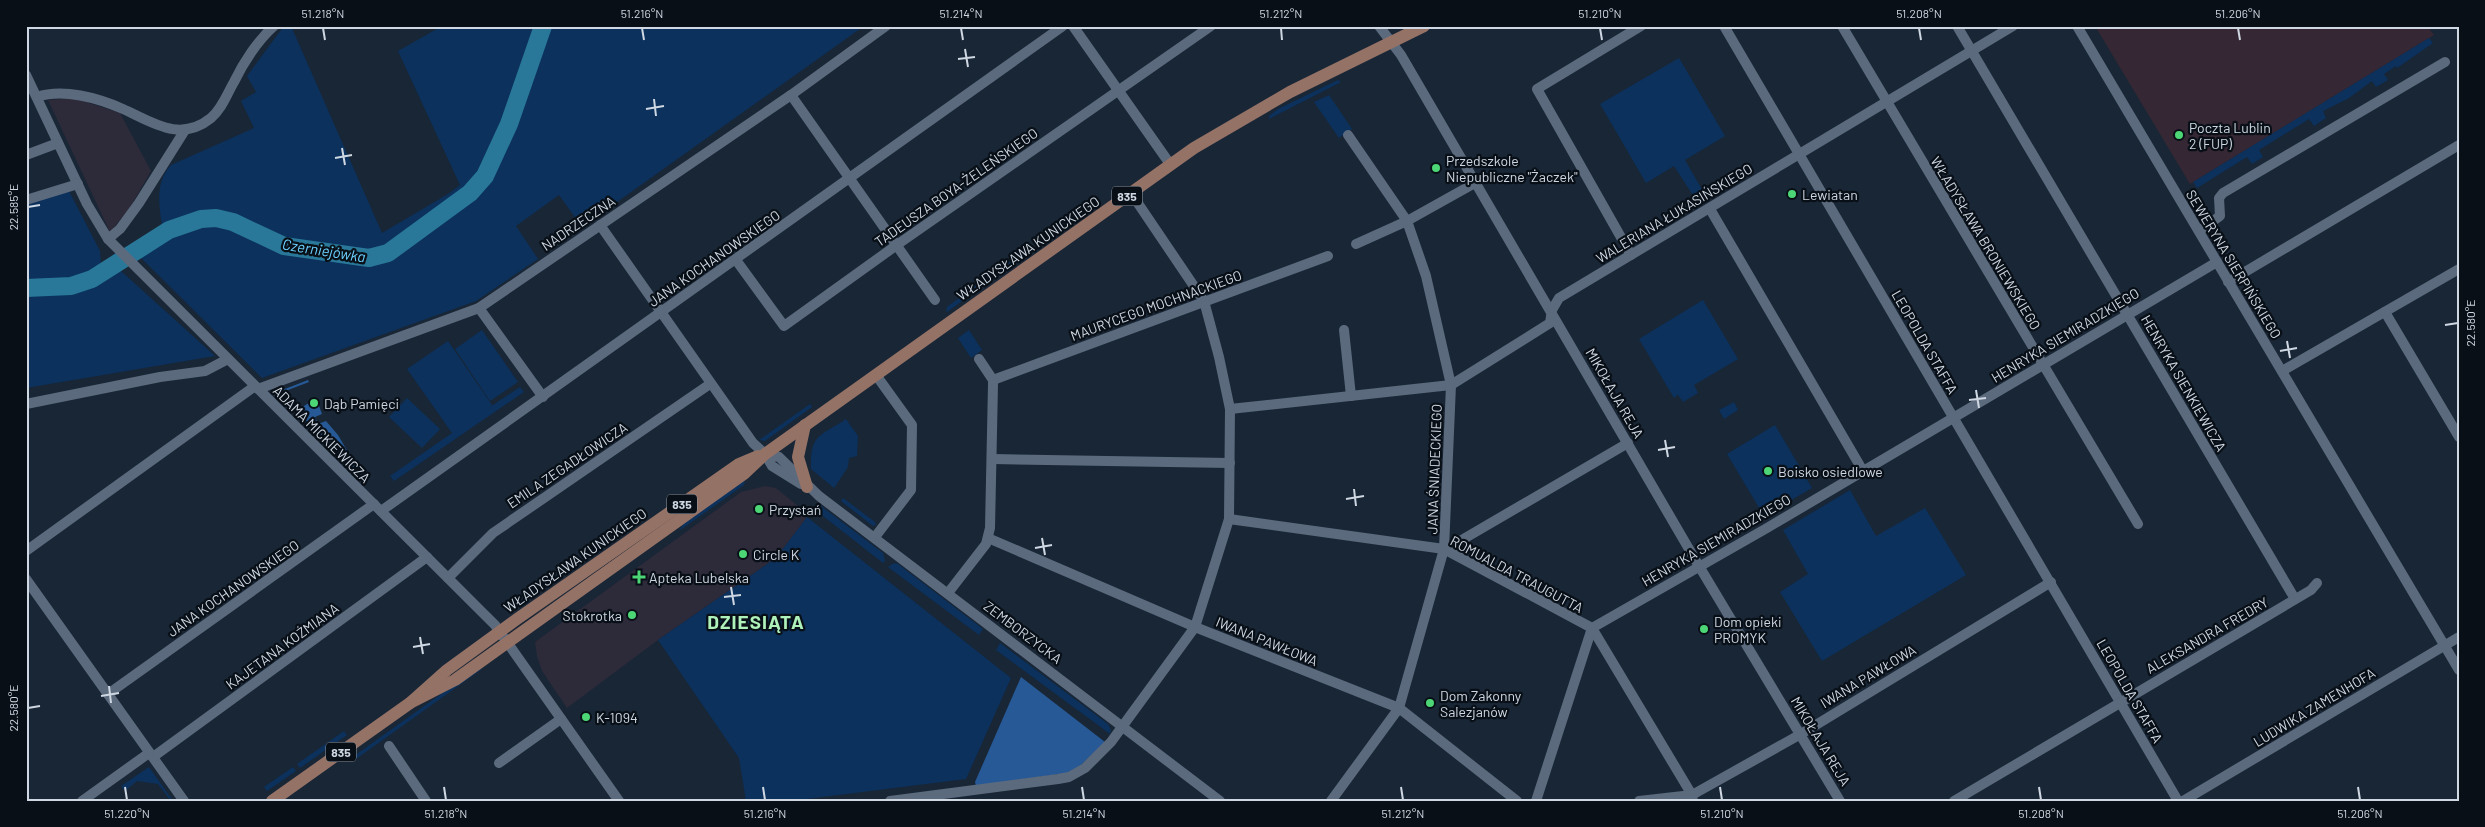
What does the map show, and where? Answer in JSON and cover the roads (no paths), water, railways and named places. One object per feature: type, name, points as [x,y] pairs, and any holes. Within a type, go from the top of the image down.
[{"type":"main road","name":"WŁADYSŁAWA KUNICKIEGO","points":[[410,703],[455,680],[509,643],[745,473],[765,454],[805,425],[1170,164],[1270,102],[1424,26]]},
{"type":"main road","points":[[805,425],[798,458],[807,487]]},
{"type":"main road","name":"WŁADYSŁAWA KUNICKIEGO","points":[[272,801],[410,703],[447,670],[602,557],[739,464],[765,454]]},
{"type":"street","points":[[108,239],[120,229],[185,130],[212,117],[224,102],[235,80],[265,34],[274,26]]},
{"type":"street","name":"NADRZECZNA","points":[[26,551],[256,388],[479,308],[790,95],[886,26]]},
{"type":"street","name":"JANA KOCHANOWSKIEGO","points":[[108,694],[377,508],[543,397],[1063,26]]},
{"type":"street","points":[[1073,26],[1170,164]]},
{"type":"street","name":"TADEUSZA BOYA-ŻELEŃSKIEGO","points":[[736,260],[784,326],[1211,26]]},
{"type":"street","name":"MIKOŁAJA REJA","points":[[1379,26],[1393,42],[1552,310],[1699,566],[1840,801]]},
{"type":"street","points":[[1631,255],[1537,89],[1641,26]]},
{"type":"street","name":"LEOPOLDA STAFFA","points":[[1724,26],[2178,801]]},
{"type":"street","name":"WŁADYSŁAWA BRONIEWSKIEGO","points":[[1842,26],[2138,524]]},
{"type":"street","name":"HENRYKA SIENKIEWICZA","points":[[1957,26],[2295,599]]},
{"type":"street","name":"WALERIANA ŁUKASIŃSKIEGO","points":[[1230,409],[1451,385],[1550,323],[1552,310],[1559,298],[2013,26]]},
{"type":"street","name":"SEWERYNA SIERPIŃSKIEGO","points":[[2077,26],[2459,670]]},
{"type":"street","points":[[2199,231],[2220,216],[2219,198],[2223,193],[2445,62]]},
{"type":"street","name":"ADAMA MICKIEWICZA","points":[[26,75],[96,221],[108,239],[500,631],[619,801]]},
{"type":"street","points":[[37,97],[58,94],[97,100],[123,109],[157,126],[185,130]]},
{"type":"street","points":[[790,95],[935,300]]},
{"type":"street","name":"JANA ŚNIADECKIEGO","points":[[1331,801],[1399,708],[1444,549],[1451,385],[1426,276],[1407,221],[1348,135]]},
{"type":"street","points":[[26,155],[58,143]]},
{"type":"street","points":[[2228,282],[2459,145]]},
{"type":"street","points":[[1356,244],[1407,221],[1475,183]]},
{"type":"street","points":[[26,200],[78,184]]},
{"type":"street","points":[[894,800],[973,795],[1077,774],[1085,768],[1123,726],[1195,627],[1229,519],[1230,409],[1204,301],[1131,193]]},
{"type":"street","points":[[1710,209],[1863,471]]},
{"type":"street","name":"ZEMBORZYCKA","points":[[600,225],[753,443],[765,454],[779,457],[807,487],[1220,801]]},
{"type":"street","name":"MAURYCEGO MOCHNACKIEGO","points":[[993,380],[1328,256]]},
{"type":"street","name":"HENRYKA SIEMIRADZKIEGO","points":[[1592,628],[2217,262]]},
{"type":"street","points":[[2282,372],[2459,269]]},
{"type":"street","points":[[479,308],[543,397]]},
{"type":"street","points":[[2385,312],[2459,437]]},
{"type":"street","points":[[1344,330],[1351,396]]},
{"type":"street","points":[[26,404],[160,377],[205,371],[228,359]]},
{"type":"street","points":[[948,593],[988,538],[993,459],[993,380],[978,359]]},
{"type":"street","points":[[875,537],[911,490],[912,425],[876,375]]},
{"type":"street","name":"EMILA ZEGADŁOWICZA","points":[[448,578],[493,533],[710,384]]},
{"type":"street","points":[[1460,541],[1628,443]]},
{"type":"street","points":[[993,459],[1230,463]]},
{"type":"street","name":"ROMUALDA TRAUGUTTA","points":[[1229,519],[1444,549],[1592,628],[1693,798]]},
{"type":"street","name":"IWANA PAWŁOWA","points":[[988,538],[1195,627],[1399,708],[1518,801]]},
{"type":"street","name":"KAJETANA KOŹMIANA","points":[[82,801],[172,743],[427,558]]},
{"type":"street","points":[[26,578],[184,801]]},
{"type":"street","name":"IWANA PAWŁOWA","points":[[1641,801],[1693,798],[2050,582]]},
{"type":"street","name":"ALEKSANDRA FREDRY","points":[[1954,801],[2311,590],[2317,583]]},
{"type":"street","points":[[1536,801],[1592,628]]},
{"type":"street","name":"LUDWIKA ZAMENHOFA","points":[[2183,801],[2459,637]]},
{"type":"street","points":[[499,763],[561,719]]},
{"type":"street","points":[[389,746],[426,801]]},
{"type":"waterway","name":"Czerniejówka","points":[[26,288],[71,286],[92,279],[169,230],[201,219],[216,218],[233,222],[284,246],[369,258],[388,253],[470,193],[485,176],[509,124],[543,26]]},
{"type":"place","name":"Poczta Lublin 2 (FUP)","points":[[2179,135]]},
{"type":"place","name":"Przedszkole Niepubliczne \"Żaczek\"","points":[[1436,168]]},
{"type":"place","name":"Lewiatan","points":[[1792,194]]},
{"type":"place","name":"Dąb Pamięci","points":[[314,403]]},
{"type":"place","name":"Boisko osiedlowe","points":[[1768,471]]},
{"type":"place","name":"Przystań","points":[[759,509]]},
{"type":"place","name":"Circle K","points":[[743,554]]},
{"type":"place","name":"Apteka Lubelska","points":[[639,577]]},
{"type":"place","name":"Stokrotka","points":[[632,615]]},
{"type":"place","name":"Dom opieki PROMYK","points":[[1704,629]]},
{"type":"place","name":"Dom Zakonny Salezjanów","points":[[1430,703]]},
{"type":"place","name":"K-1094","points":[[586,717]]},
{"type":"district","name":"DZIESIĄTA","points":[[756,621]]}]
